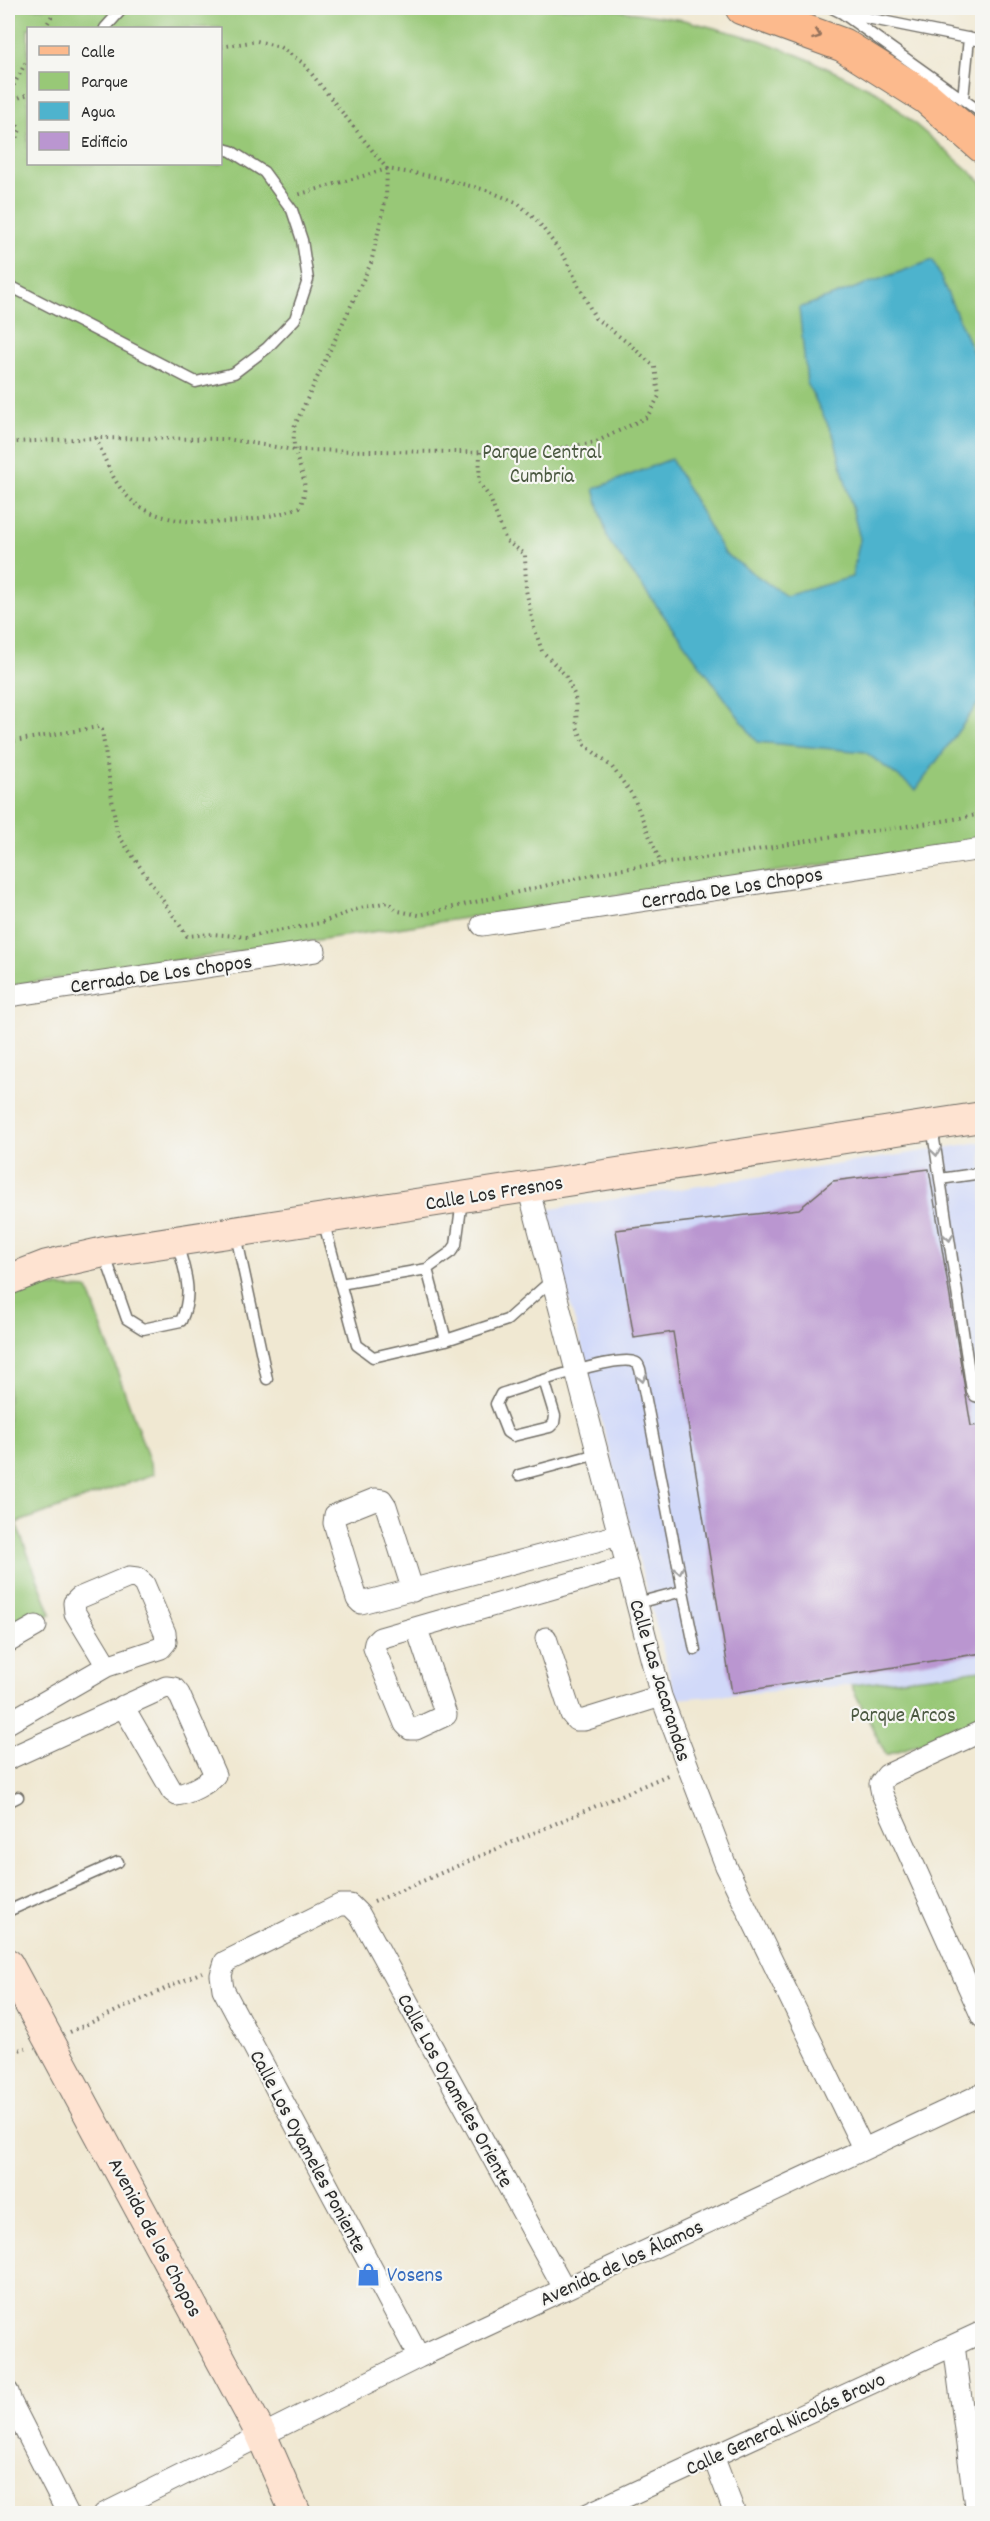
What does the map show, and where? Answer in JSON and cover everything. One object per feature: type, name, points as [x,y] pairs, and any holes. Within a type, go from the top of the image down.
[{"type":"main road","points":[[742,8],[843,45],[927,98],[982,146]]},
{"type":"street","name":"Cerrada De Los Chopos","points":[[482,926],[982,849]]},
{"type":"street","name":"Cerrada De Los Chopos","points":[[8,996],[315,951]]},
{"type":"street","name":"Calle Los Fresnos","points":[[8,1280],[47,1265],[104,1252],[982,1117]]},
{"type":"street","name":"Calle Las Jacarandas","points":[[528,1187],[661,1696],[726,1866],[863,2148]]},
{"type":"street","points":[[413,1591],[386,1506],[382,1500],[375,1499],[334,1515],[334,1523],[357,1599],[361,1603],[413,1591],[619,1535]]},
{"type":"street","points":[[417,1629],[446,1715],[416,1729],[410,1729],[405,1724],[375,1648],[375,1642],[380,1638],[627,1567]]},
{"type":"street","points":[[8,1722],[107,1666],[161,1648],[166,1642],[165,1633],[144,1584],[137,1578],[129,1577],[79,1598],[74,1603],[75,1613],[107,1666]]},
{"type":"street","points":[[8,1642],[36,1626]]},
{"type":"street","points":[[546,1638],[571,1714],[576,1720],[584,1720],[661,1696]]},
{"type":"street","points":[[8,1759],[123,1706],[166,1687],[174,1688],[179,1694],[215,1775],[211,1780],[177,1795],[172,1791],[123,1706]]},
{"type":"street","points":[[982,1731],[887,1775],[880,1784],[882,1794],[982,2017]]},
{"type":"street","points":[[223,1968],[340,1905],[350,1905],[359,1912]]},
{"type":"street","name":"Calle Los Oyameles Oriente","points":[[359,1912],[564,2288]]},
{"type":"street","name":"Avenida de los Chopos","points":[[8,1964],[261,2434],[296,2514]]},
{"type":"street","name":"Calle Los Oyameles Poniente","points":[[223,1968],[223,1989],[419,2357]]},
{"type":"street","name":"Avenida de los Álamos","points":[[261,2434],[564,2288],[982,2094]]},
{"type":"street","name":"Calle General Nicolás Bravo","points":[[588,2514],[982,2332]]},
{"type":"street","points":[[954,2345],[976,2514]]},
{"type":"street","points":[[8,2392],[68,2514]]},
{"type":"street","points":[[107,2513],[261,2434]]},
{"type":"street","points":[[713,2456],[735,2514]]},
{"type":"lane","points":[[106,27],[123,8]]},
{"type":"lane","points":[[837,10],[982,41]]},
{"type":"lane","points":[[837,10],[982,113]]},
{"type":"lane","points":[[963,99],[969,38]]},
{"type":"lane","points":[[8,285],[196,382],[234,373],[267,348],[295,319],[308,279],[302,240],[292,210],[264,172],[231,151],[222,149]]},
{"type":"lane","points":[[932,1125],[972,1391],[975,1396],[982,1398]]},
{"type":"lane","points":[[940,1179],[982,1173]]},
{"type":"lane","points":[[340,1284],[427,1269],[451,1252],[456,1245],[462,1197]]},
{"type":"lane","points":[[323,1219],[357,1345],[373,1357],[446,1340],[507,1320],[552,1280]]},
{"type":"lane","points":[[235,1232],[267,1379]]},
{"type":"lane","points":[[104,1252],[127,1319],[143,1329],[181,1321],[187,1308],[189,1295],[177,1241]]},
{"type":"lane","points":[[427,1269],[446,1340]]},
{"type":"lane","points":[[544,1380],[555,1416],[554,1423],[550,1427],[513,1436],[507,1432],[496,1404],[501,1394],[544,1380],[576,1370],[632,1360],[638,1363],[695,1650]]},
{"type":"lane","points":[[519,1475],[597,1454]]},
{"type":"lane","points":[[637,1604],[683,1592]]},
{"type":"lane","points":[[8,1911],[118,1862]]},
{"type":"path","points":[[46,27],[56,8]]},
{"type":"path","points":[[96,438],[119,486],[131,499],[150,513],[177,521],[213,522],[275,517],[300,507],[305,485],[302,468],[294,450],[294,427],[371,263],[386,198],[387,169],[303,63],[280,47],[257,41],[222,47]]},
{"type":"path","points":[[8,96],[27,60]]},
{"type":"path","points":[[8,102],[27,94]]},
{"type":"path","points":[[8,110],[20,130],[8,149]]},
{"type":"path","points":[[8,450],[16,442],[96,438],[227,439],[294,450],[533,453],[596,442],[647,417],[659,396],[655,367],[628,342],[595,318],[565,258],[540,222],[518,203],[486,190],[431,176],[387,169],[297,195],[292,210]]},
{"type":"path","points":[[480,452],[479,482],[490,498],[506,541],[525,554],[526,590],[542,651],[565,675],[575,696],[577,727],[585,745],[612,767],[633,796],[661,864]]},
{"type":"path","points":[[8,742],[99,727],[102,730],[117,833],[187,936],[213,934],[246,937],[320,923],[360,908],[388,902],[398,911],[419,915],[609,871],[982,814]]},
{"type":"path","points":[[359,1912],[687,1767]]},
{"type":"path","points":[[8,2053],[50,2041],[223,1968]]},
{"type":"shaded area","points":[[982,1142],[982,1670],[851,1685],[676,1699],[545,1210]]},
{"type":"green space","name":"Parque Central Cumbria","points":[[8,8],[603,8],[684,20],[760,40],[810,60],[879,93],[982,182],[982,841],[8,986]]},
{"type":"green space","points":[[37,1286],[88,1289],[154,1474],[16,1523],[51,1614],[8,1637],[8,1297]]},
{"type":"green space","name":"Parque Arcos","points":[[982,1670],[982,1723],[886,1755],[851,1685]]},
{"type":"water","points":[[933,260],[982,373],[982,698],[916,790],[865,752],[757,742],[608,540],[594,489],[671,459],[724,553],[786,596],[852,577],[860,539],[834,437],[807,383],[799,308]]},
{"type":"building","points":[[929,1169],[971,1426],[982,1425],[982,1653],[732,1693],[673,1332],[634,1338],[616,1230],[799,1209],[833,1181]]},
{"type":"place","name":"Vosens","points":[[369,2274]]}]
